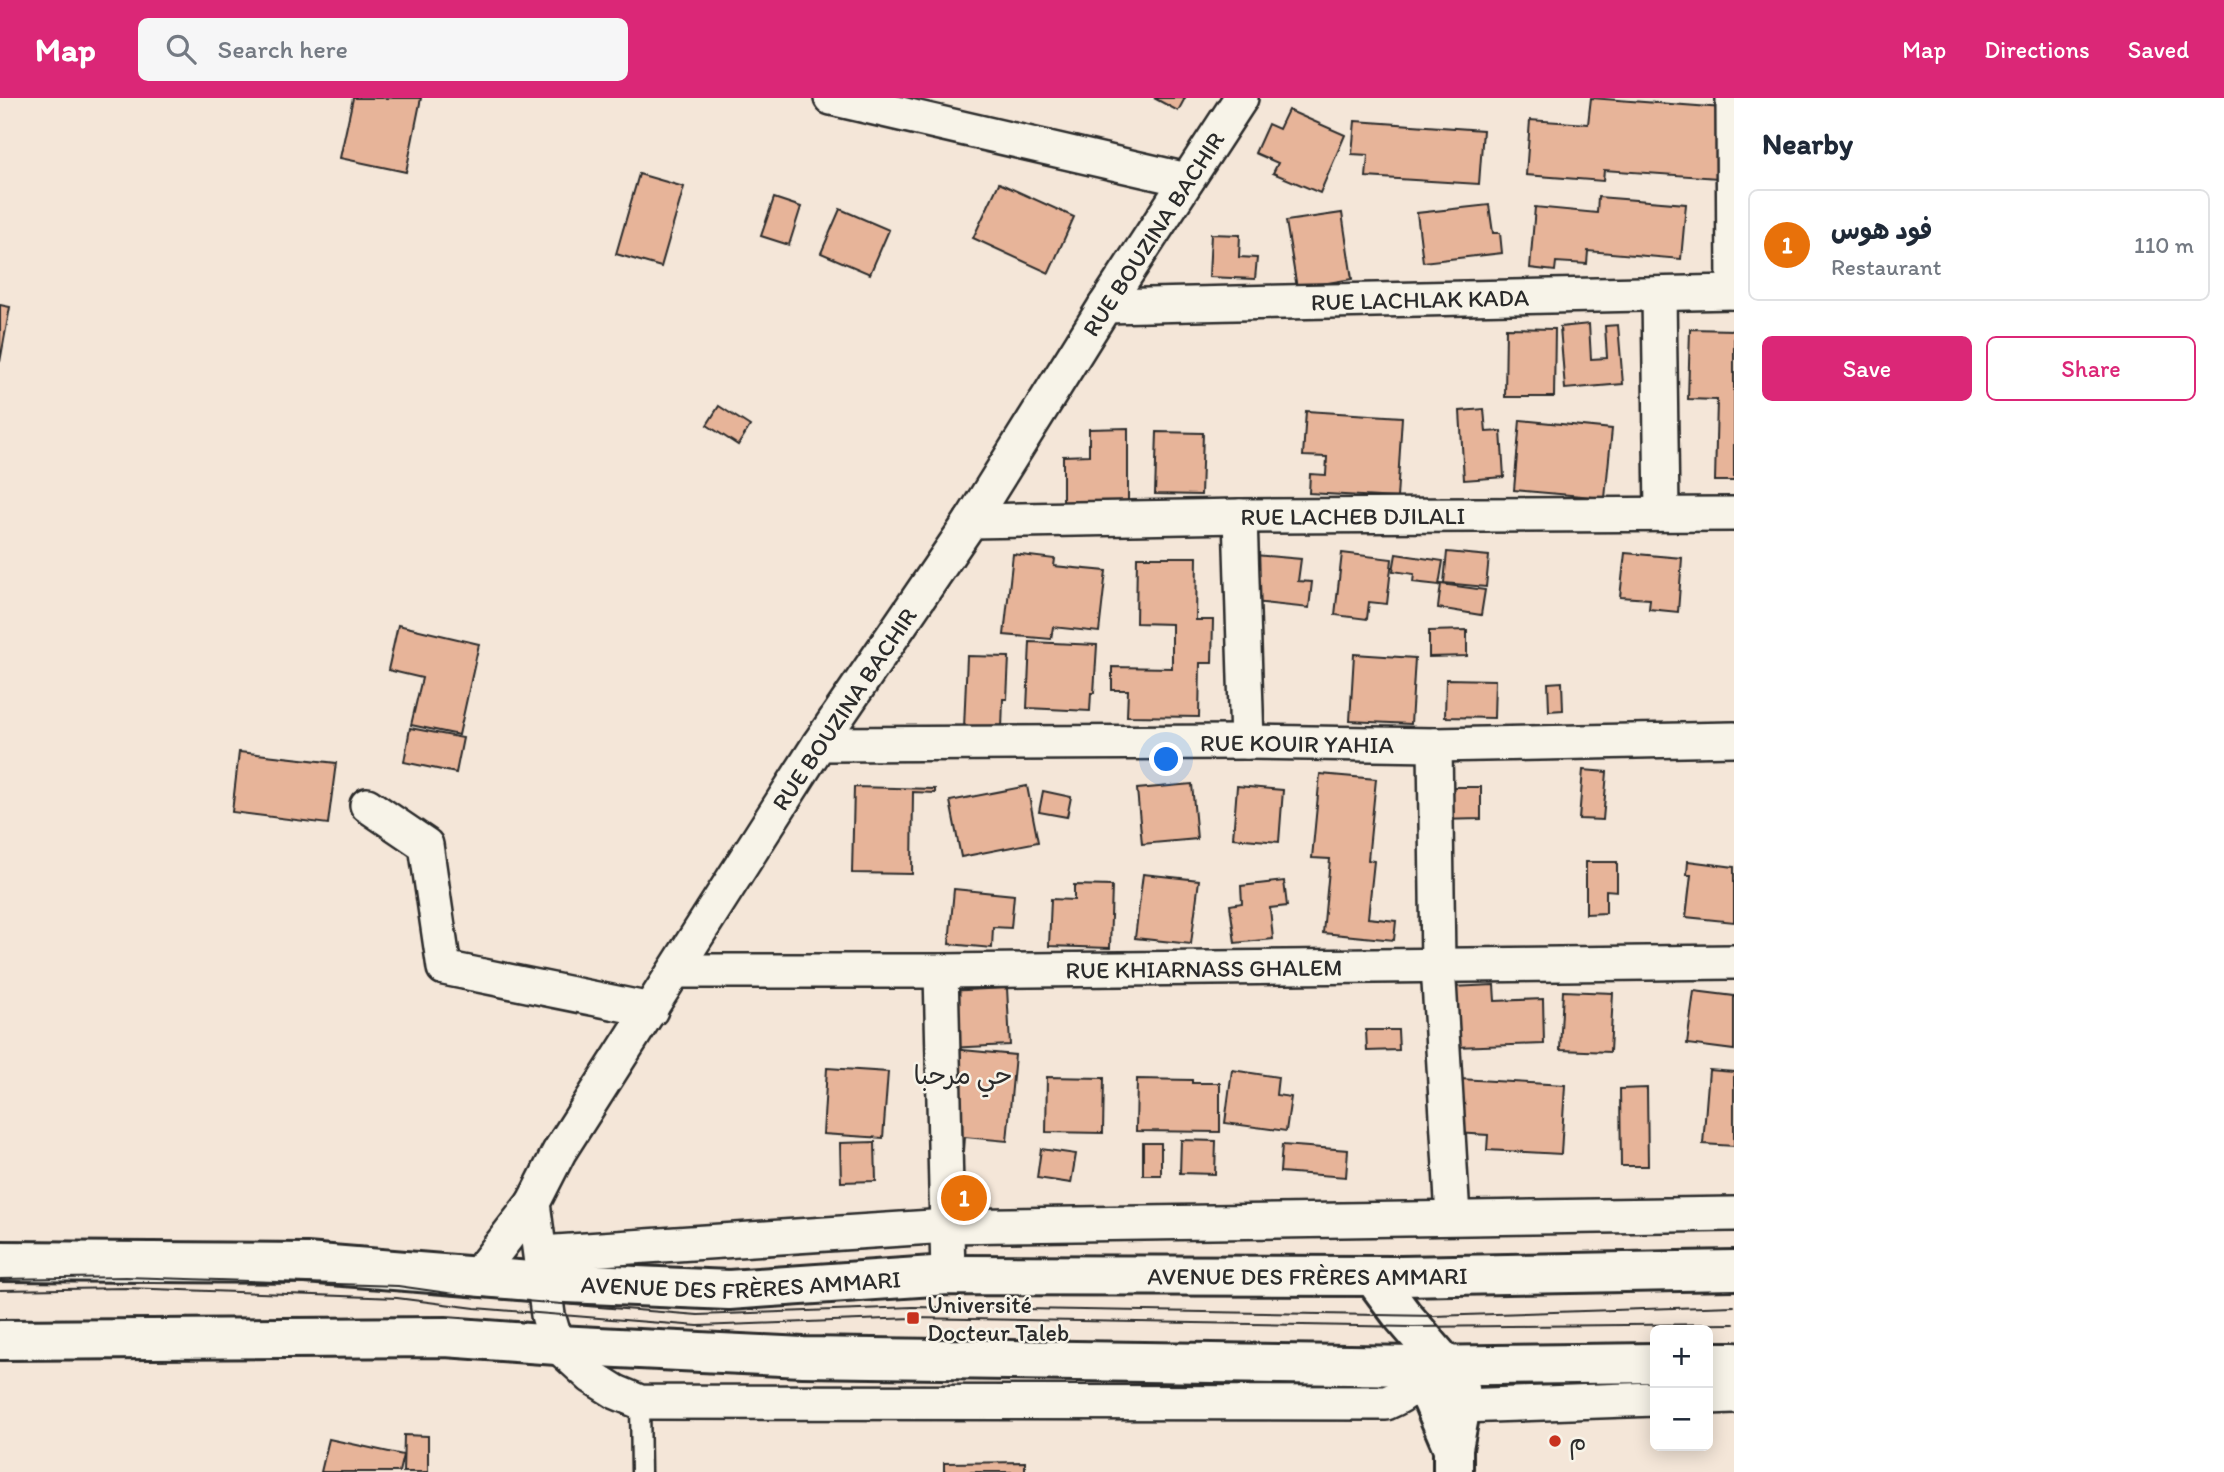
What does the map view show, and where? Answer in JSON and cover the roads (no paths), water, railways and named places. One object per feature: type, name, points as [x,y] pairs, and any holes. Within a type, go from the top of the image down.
[{"type":"main road","name":"AVENUE DES FRÈRES AMMARI","points":[[0,1261],[306,1263],[475,1276],[542,1268],[729,1290],[948,1275],[1373,1276],[1734,1270]]},
{"type":"main road","points":[[1373,1276],[1402,1315],[1432,1365],[1453,1460]]},
{"type":"main road","points":[[0,1340],[445,1337],[803,1357],[1432,1365],[1650,1363]]},
{"type":"main road","points":[[1713,1362],[1734,1362]]},
{"type":"main road","points":[[1432,1365],[1460,1388],[1461,1406],[1453,1460]]},
{"type":"street","points":[[831,98],[1187,180]]},
{"type":"street","name":"RUE BOUZINA BACHIR","points":[[475,1276],[533,1203],[559,1152],[819,744],[971,521],[1105,306],[1241,98]]},
{"type":"street","points":[[1733,98],[1734,292]]},
{"type":"street","name":"RUE LACHLAK KADA","points":[[1105,306],[1734,292]]},
{"type":"street","points":[[1659,294],[1662,513]]},
{"type":"street","name":"RUE LACHEB DJILALI","points":[[971,521],[1240,516],[1734,514]]},
{"type":"street","points":[[1240,516],[1247,742]]},
{"type":"street","name":"RUE KOUIR YAHIA","points":[[819,744],[1247,742],[1435,746],[1734,739]]},
{"type":"street","points":[[1435,746],[1438,965],[1453,1217]]},
{"type":"street","points":[[367,805],[426,845],[444,968],[651,1010]]},
{"type":"street","name":"RUE KHIARNASS GHALEM","points":[[676,971],[941,971],[1734,962]]},
{"type":"street","points":[[941,971],[948,1275]]},
{"type":"street","points":[[533,1203],[548,1315],[557,1345],[592,1377],[616,1392],[640,1402],[1386,1403],[1410,1391],[1432,1365]]},
{"type":"street","points":[[542,1268],[947,1226],[1734,1214]]},
{"type":"street","points":[[1713,1397],[1734,1396]]},
{"type":"street","points":[[1461,1406],[1650,1399]]},
{"type":"lane","points":[[640,1402],[640,1472]]},
{"type":"tram line","points":[[0,1279],[126,1277],[398,1286],[476,1297],[698,1315],[913,1307],[1434,1316],[1734,1306]]},
{"type":"tram line","points":[[0,1290],[126,1288],[397,1298],[475,1308],[698,1326],[913,1318],[1412,1327],[1734,1324]]},
{"type":"place","name":"فود هوس","points":[[964,1198]]},
{"type":"place","name":"Université Docteur Taleb","points":[[913,1318]]},
{"type":"place","name":"م","points":[[1555,1441]]},
{"type":"district","name":"حي مرحبا","points":[[963,1075]]}]
